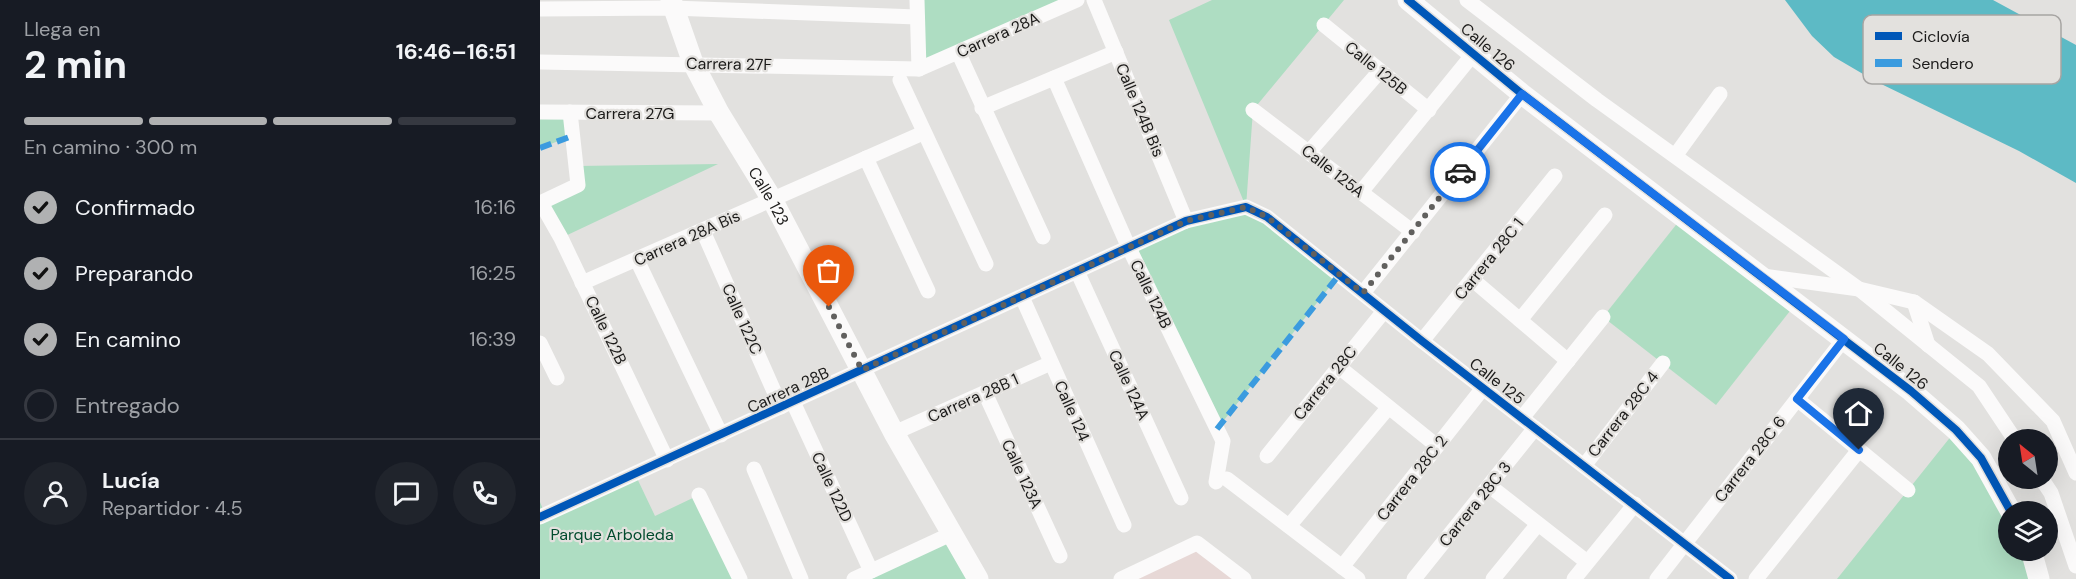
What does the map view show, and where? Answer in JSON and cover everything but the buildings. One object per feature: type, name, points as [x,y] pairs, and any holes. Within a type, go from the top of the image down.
[{"type":"street","points":[[917,0],[919,69]]},
{"type":"street","name":"Carrera 28A","points":[[919,69],[958,54],[1077,0]]},
{"type":"street","name":"Calle 124B Bis","points":[[1094,0],[1186,221]]},
{"type":"street","name":"Calle 126","points":[[1408,0],[1522,94],[1763,276],[1956,430],[1981,458],[2005,501]]},
{"type":"street","points":[[1467,0],[1675,156],[1859,289],[1980,386],[2008,429]]},
{"type":"street","points":[[540,9],[672,4],[917,17]]},
{"type":"street","name":"Calle 123","points":[[672,4],[693,63],[719,113],[773,201],[894,433],[978,579]]},
{"type":"street","name":"Calle 125B","points":[[1324,25],[1429,110]]},
{"type":"street","points":[[982,108],[1116,52]]},
{"type":"street","points":[[1361,192],[1474,53]]},
{"type":"street","points":[[958,54],[1043,237]]},
{"type":"street","name":"Carrera 27F","points":[[540,62],[693,63],[919,69]]},
{"type":"street","points":[[1309,152],[1380,72]]},
{"type":"street","name":"Calle 124B","points":[[1054,78],[1129,248],[1223,441],[1222,480],[1288,526]]},
{"type":"street","points":[[900,80],[986,264]]},
{"type":"street","points":[[1363,293],[1522,94]]},
{"type":"street","points":[[1675,156],[1720,94]]},
{"type":"street","name":"Calle 125A","points":[[1253,110],[1413,232]]},
{"type":"street","name":"Carrera 27G","points":[[540,112],[719,113]]},
{"type":"street","points":[[540,203],[578,185],[570,112]]},
{"type":"street","name":"Carrera 28A Bis","points":[[582,283],[773,201],[923,133]]},
{"type":"street","points":[[866,158],[928,291]]},
{"type":"street","name":"Carrera 28C 1","points":[[1422,341],[1555,176]]},
{"type":"street","name":"Calle 122B","points":[[540,203],[582,283],[667,460]]},
{"type":"street","name":"Carrera 28B","points":[[540,517],[1186,221],[1246,207]]},
{"type":"street","name":"Calle 125","points":[[1246,207],[1267,217],[1422,341],[1730,579]]},
{"type":"street","points":[[1520,320],[1605,214]]},
{"type":"street","name":"Calle 122C","points":[[704,231],[787,405]]},
{"type":"street","points":[[637,260],[721,435]]},
{"type":"street","name":"Calle 124A","points":[[1077,271],[1181,498]]},
{"type":"street","points":[[1763,276],[1859,289],[1914,302],[1988,354],[2053,421],[2076,473]]},
{"type":"street","points":[[1473,280],[1568,360]]},
{"type":"street","name":"Calle 124","points":[[1022,297],[1124,525]]},
{"type":"street","points":[[1914,302],[1928,345]]},
{"type":"street","name":"Carrera 28C","points":[[1267,456],[1384,311]]},
{"type":"street","points":[[1522,418],[1603,317]]},
{"type":"street","name":"Carrera 28C 6","points":[[1657,579],[1844,339]]},
{"type":"street","points":[[540,343],[557,378]]},
{"type":"street","name":"Carrera 28B 1","points":[[894,433],[1051,363]]},
{"type":"street","name":"Carrera 28C 4","points":[[1584,466],[1662,363]]},
{"type":"street","points":[[1339,367],[1437,446]]},
{"type":"street","name":"Carrera 28C 2","points":[[1342,567],[1483,388]]},
{"type":"street","name":"Calle 123A","points":[[985,393],[1060,556]]},
{"type":"street","points":[[1797,399],[1908,490]]},
{"type":"street","name":"Calle 122D","points":[[787,405],[871,571]]},
{"type":"street","points":[[1358,579],[1288,526],[1388,408]]},
{"type":"street","name":"Carrera 28C 3","points":[[1414,579],[1491,487],[1535,428]]},
{"type":"street","points":[[1756,579],[1859,450]]},
{"type":"street","points":[[754,469],[801,579]]},
{"type":"street","points":[[1491,487],[1587,562]]},
{"type":"street","points":[[2048,489],[2076,566]]},
{"type":"street","points":[[699,495],[740,579]]},
{"type":"street","points":[[1574,579],[1635,504]]},
{"type":"street","points":[[1493,579],[1538,524]]},
{"type":"street","points":[[854,579],[951,534]]},
{"type":"street","points":[[1121,579],[1197,543],[1244,579]]},
{"type":"street","points":[[2034,561],[2039,579]]},
{"type":"shaded area","points":[[1197,543],[1244,579],[1121,579]]},
{"type":"green space","points":[[917,0],[1077,0],[919,69]]},
{"type":"green space","points":[[1212,0],[1344,0],[1253,110],[1246,207],[1169,20]]},
{"type":"green space","points":[[540,112],[570,112],[572,136],[540,148]]},
{"type":"green space","points":[[718,164],[561,238],[541,203],[566,191],[577,166]]},
{"type":"green space","points":[[1246,207],[1339,275],[1217,429],[1129,248]]},
{"type":"green space","points":[[1683,216],[1797,302],[1716,405],[1603,317]]},
{"type":"green space","points":[[1956,430],[2001,501],[1998,501],[1998,561],[2034,561],[2039,579],[1837,579]]},
{"type":"green space","name":"Parque Arboleda","points":[[635,474],[655,516],[699,495],[740,579],[540,579],[540,502],[545,514]]},
{"type":"green space","points":[[951,534],[978,579],[854,579]]},
{"type":"water","points":[[1785,0],[1993,0],[2021,15],[1863,15],[1863,74],[1834,57],[1812,36]]},
{"type":"water","points":[[2061,37],[2076,45],[2076,183],[2019,151],[1881,84],[2061,84]]},
{"type":"marked path","points":[[540,148],[572,136]]},
{"type":"marked path","points":[[1217,429],[1339,275]]},
{"type":"cycle path","points":[[1408,0],[1522,94],[1911,391],[1956,430],[1981,458],[2005,501]]},
{"type":"cycle path","points":[[540,517],[1186,221],[1246,207],[1267,217],[1422,341],[1730,579]]},
{"type":"way so far","points":[[829,307],[862,370],[1186,221],[1246,207],[1267,217],[1363,293],[1460,172]]},
{"type":"route","points":[[1460,172],[1522,94],[1844,339],[1797,399],[1859,450]]}]
